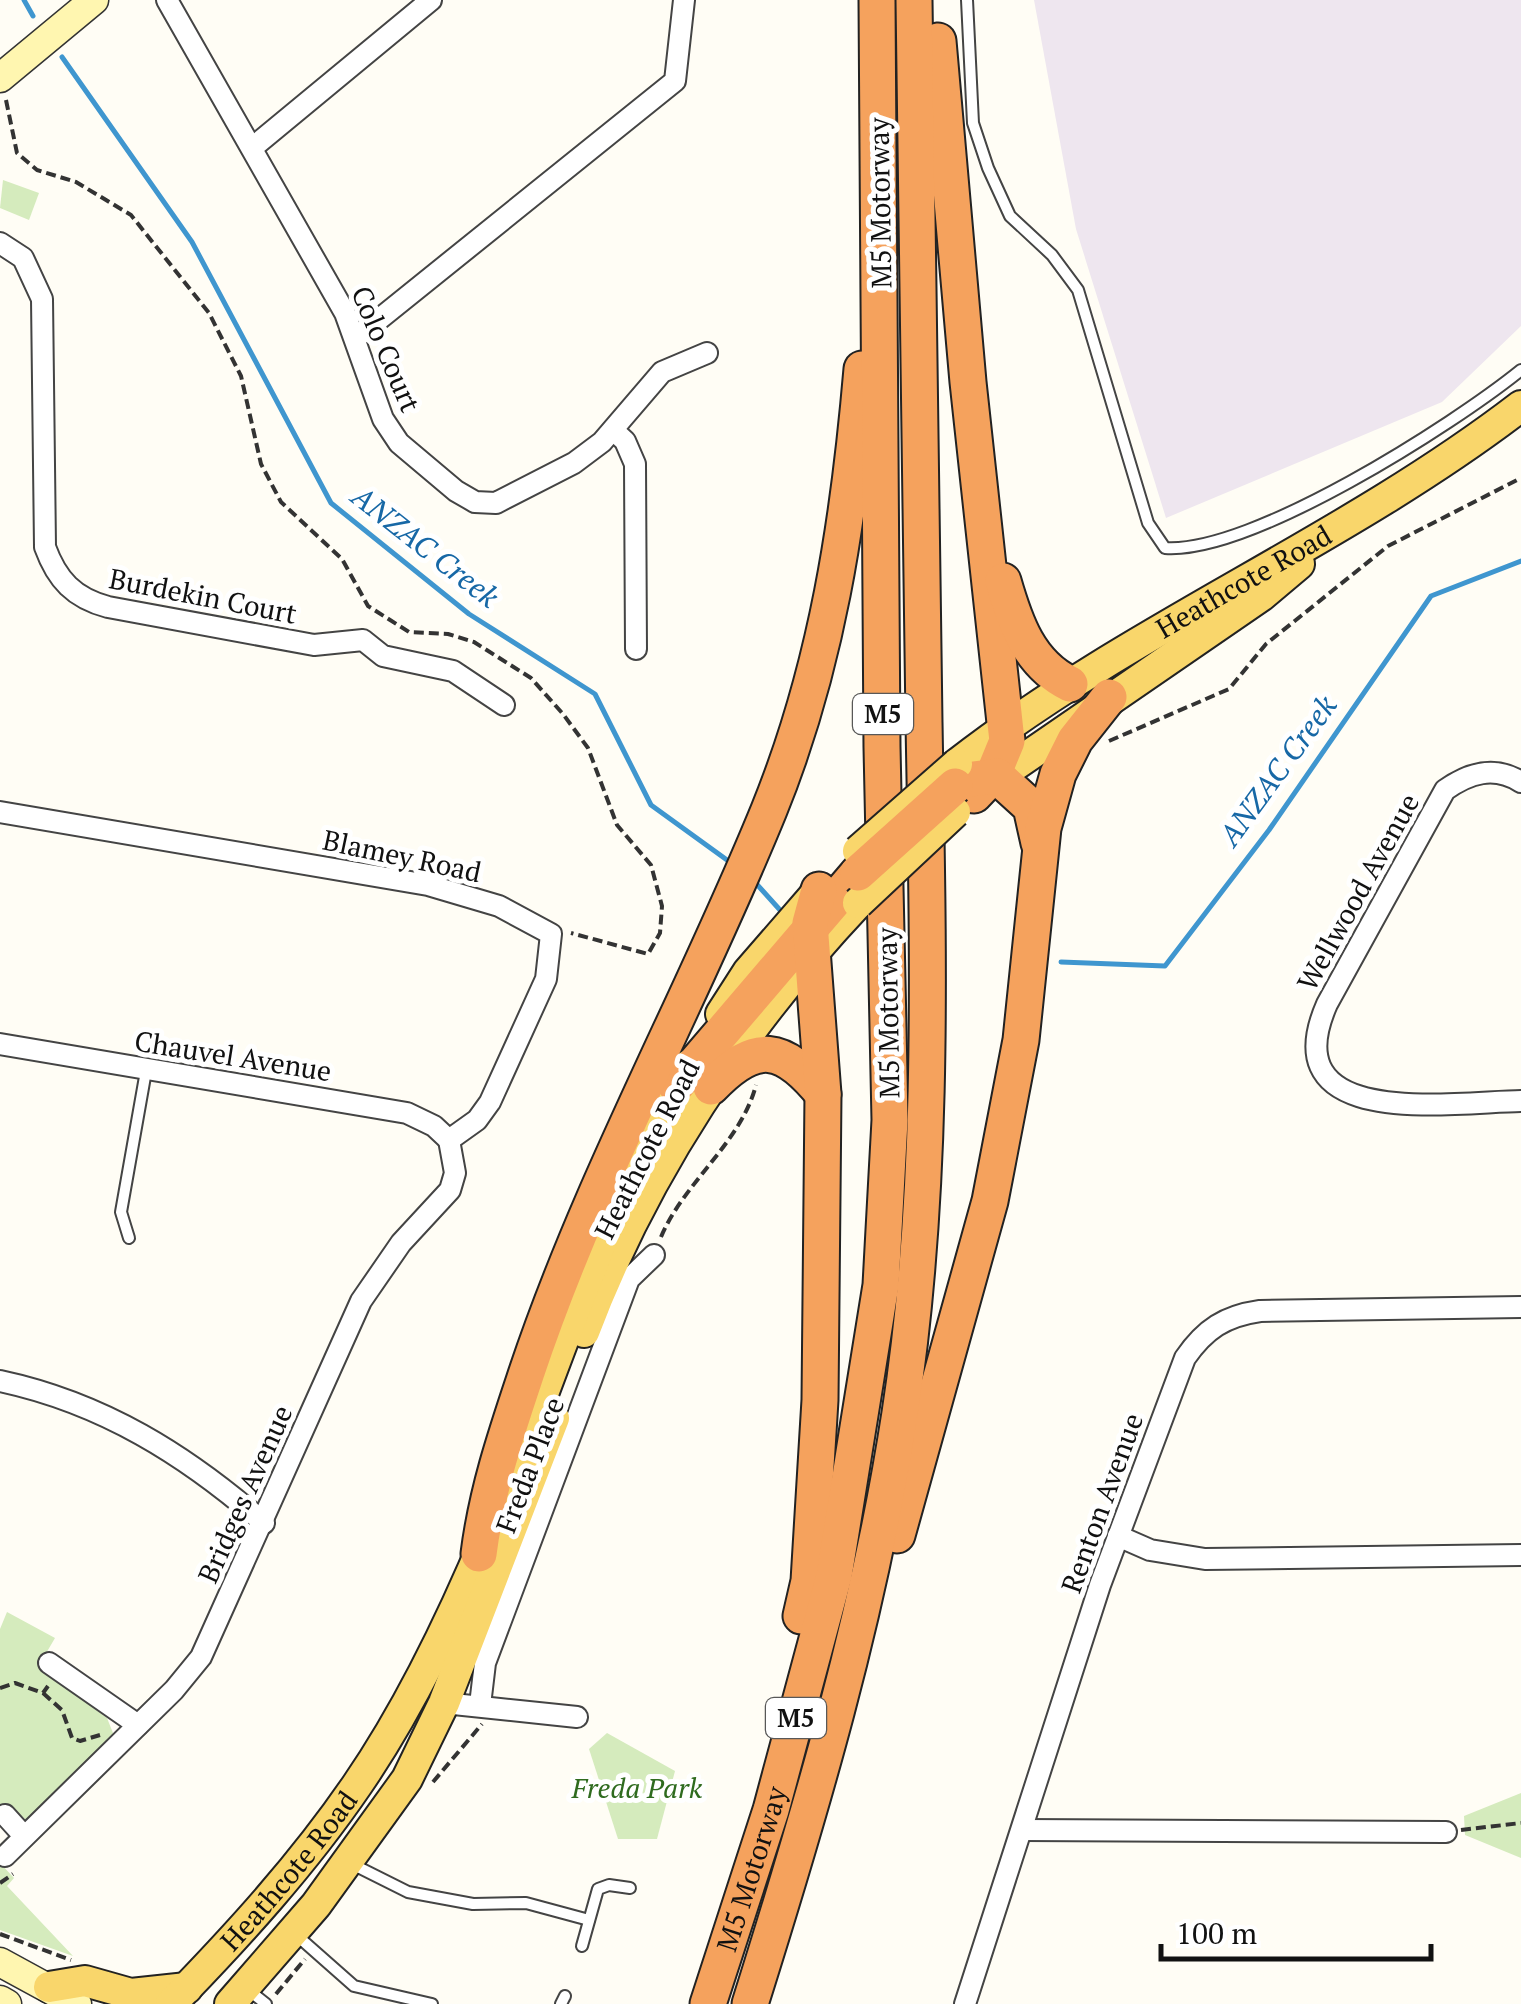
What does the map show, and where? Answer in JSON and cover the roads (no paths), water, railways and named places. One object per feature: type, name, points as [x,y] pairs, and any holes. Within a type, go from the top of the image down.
[{"type":"highway","points":[[479,1554],[486,1498],[567,1262],[770,806],[816,672],[852,478],[862,369],[876,0]]},
{"type":"highway","name":"M5 Motorway","points":[[708,2004],[772,1810],[834,1576],[862,1426],[880,1285],[890,1120],[882,747],[876,0]]},
{"type":"highway","name":"M5 Motorway","points":[[750,2004],[816,1793],[874,1559],[900,1410],[919,1239],[926,1122],[928,944],[914,0]]},
{"type":"highway","points":[[693,1087],[857,876],[1006,754],[939,80],[938,0]]},
{"type":"highway","points":[[984,518],[1008,598],[1034,656],[1050,674],[1070,684]]},
{"type":"highway","points":[[816,1793],[928,1435],[990,1200],[1021,1040],[1043,828],[1058,774],[1074,740],[1109,697]]},
{"type":"highway","points":[[972,784],[1030,807],[1041,859]]},
{"type":"highway","points":[[700,2004],[711,1945],[768,1761],[809,1581],[820,1400],[823,1094],[811,940],[819,890]]},
{"type":"highway","points":[[693,1087],[744,1057],[782,1055],[801,1067],[823,1094]]},
{"type":"main road","name":"Heathcote Road","points":[[1006,725],[1370,504],[1521,406]]},
{"type":"main road","name":"Heathcote Road","points":[[972,784],[1261,596],[1370,504]]},
{"type":"main road","name":"Heathcote Road","points":[[241,2000],[407,1779],[432,1705],[536,1473],[593,1310],[748,972],[819,890],[857,876]]},
{"type":"main road","name":"Heathcote Road","points":[[179,1996],[320,1836],[359,1784],[404,1708],[479,1554],[605,1224],[693,1087]]},
{"type":"main road","points":[[48,1987],[85,1981],[130,1994],[179,1996]]},
{"type":"street","points":[[3,89],[94,0]]},
{"type":"street","name":"Colo Court","points":[[167,0],[357,337],[383,419],[399,444],[426,470],[475,502],[486,505],[507,499],[590,452],[662,372],[707,354]]},
{"type":"street","points":[[252,148],[431,0]]},
{"type":"street","points":[[357,337],[675,80],[684,0]]},
{"type":"street","name":"Burdekin Court","points":[[0,243],[22,258],[42,299],[45,547],[54,571],[67,587],[85,601],[108,607],[314,644],[363,640],[396,660],[453,671],[504,704]]},
{"type":"street","points":[[613,430],[625,441],[635,464],[636,649]]},
{"type":"street","name":"Wellwood Avenue","points":[[1521,782],[1495,772],[1474,774],[1446,790],[1327,1004],[1316,1036],[1321,1067],[1348,1096],[1376,1102],[1521,1101]]},
{"type":"street","name":"Blamey Road","points":[[0,812],[428,885],[500,906],[551,934],[546,979],[490,1102],[477,1120],[449,1140]]},
{"type":"street","name":"Chauvel Avenue","points":[[0,1044],[407,1112],[434,1126],[449,1140]]},
{"type":"street","name":"Bridges Avenue","points":[[4,1856],[132,1732],[201,1657],[361,1301],[401,1243],[450,1190],[456,1172],[449,1140]]},
{"type":"street","name":"Freda Place","points":[[480,1705],[485,1663],[629,1279],[654,1255]]},
{"type":"street","name":"Renton Avenue","points":[[965,2004],[1118,1536],[1185,1358],[1198,1338],[1219,1322],[1260,1311],[1521,1307]]},
{"type":"street","points":[[0,1380],[47,1393],[128,1425],[210,1476],[264,1523]]},
{"type":"street","points":[[1118,1536],[1150,1550],[1205,1559],[1521,1555]]},
{"type":"street","points":[[54,1666],[132,1732]]},
{"type":"street","points":[[432,1705],[480,1705],[577,1717]]},
{"type":"street","points":[[5,1815],[24,1836]]},
{"type":"street","points":[[1023,1830],[1446,1832]]},
{"type":"street","points":[[0,1962],[77,2004]]},
{"type":"street","points":[[0,2000],[7,2004]]},
{"type":"lane","points":[[967,0],[972,124],[1010,216],[1052,255],[1078,290],[1148,523],[1159,543],[1174,548],[1234,538],[1376,467],[1472,410],[1521,370]]},
{"type":"lane","points":[[129,1238],[121,1212],[146,1071]]},
{"type":"lane","points":[[320,1836],[366,1794],[432,1705]]},
{"type":"lane","points":[[347,1861],[408,1892],[473,1904],[526,1903],[589,1920]]},
{"type":"lane","points":[[582,1946],[598,1889],[608,1884],[630,1888]]},
{"type":"lane","points":[[293,1932],[349,1984],[432,2004]]},
{"type":"waterway","name":"ANZAC Creek","points":[[24,0],[33,16]]},
{"type":"waterway","name":"ANZAC Creek","points":[[62,57],[192,242],[331,503],[469,614],[595,694],[651,805],[727,860]]},
{"type":"waterway","name":"ANZAC Creek","points":[[1061,962],[1165,966],[1269,830],[1431,596],[1521,561]]},
{"type":"waterway","name":"ANZAC Creek","points":[[753,880],[780,910]]},
{"type":"park label","name":"Freda Park","points":[[637,1788]]}]
